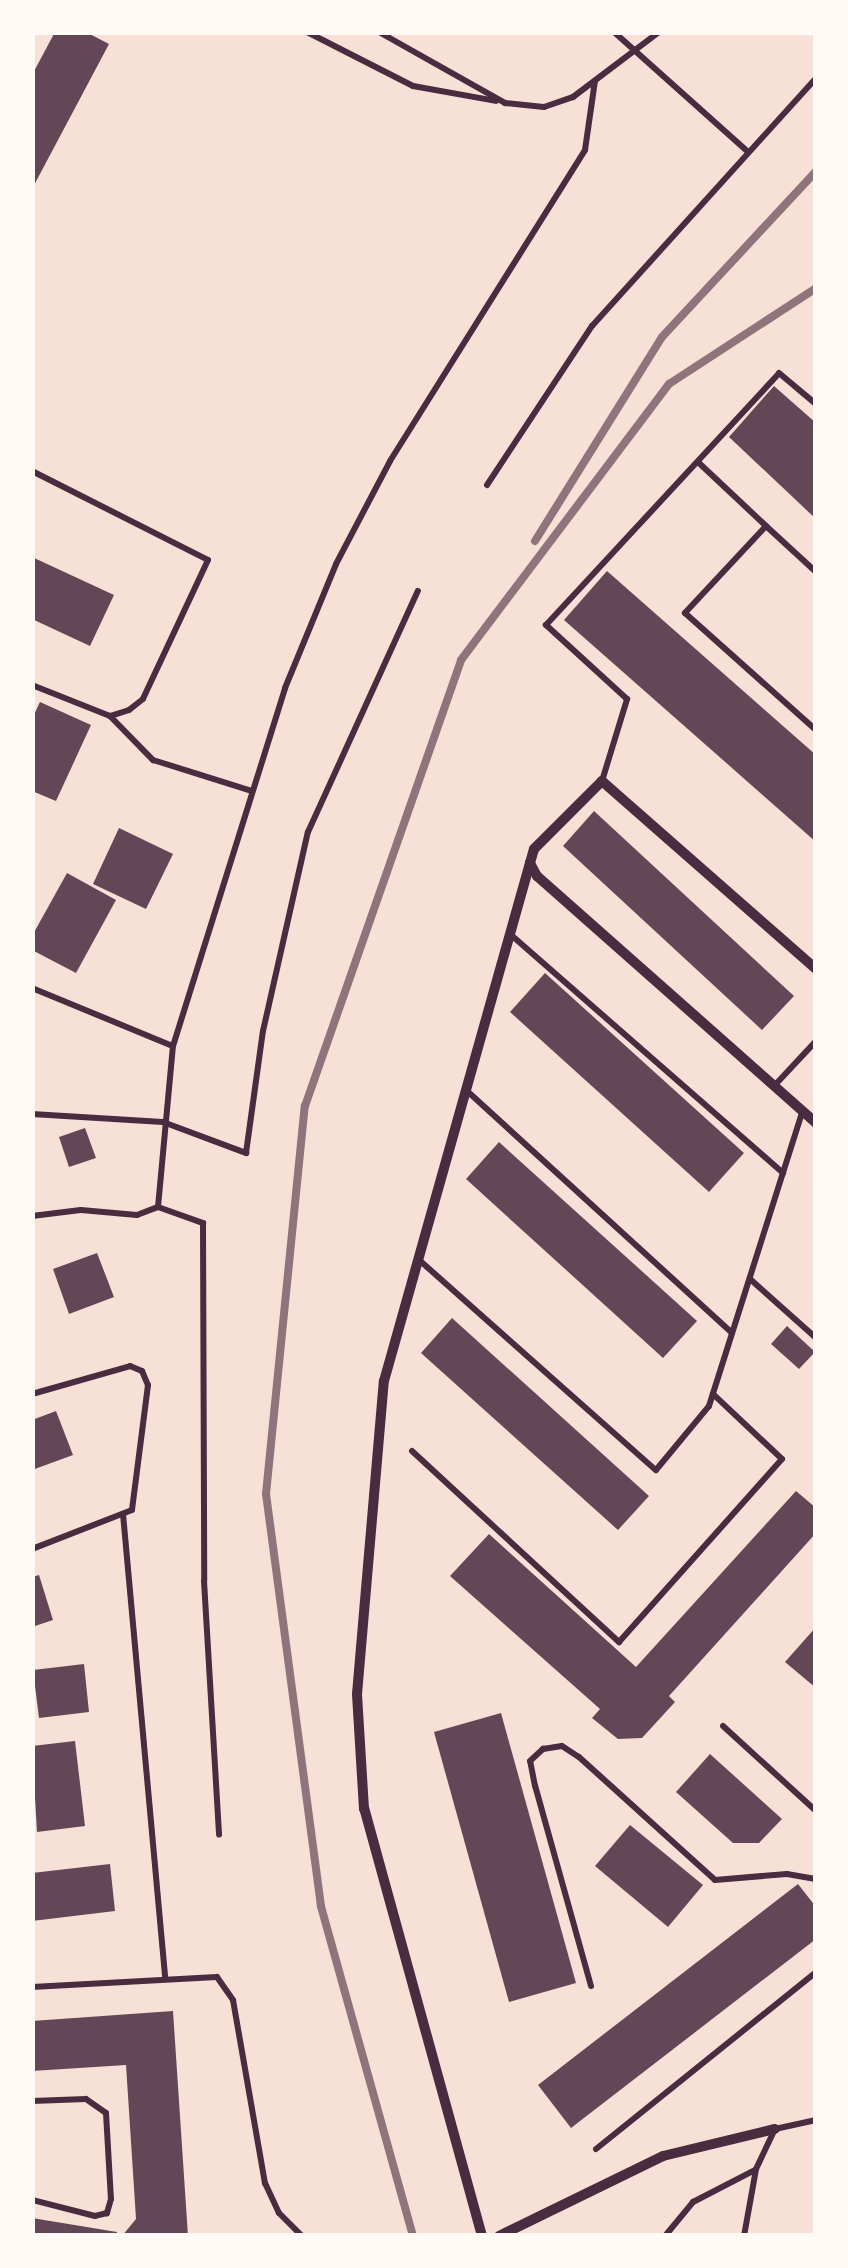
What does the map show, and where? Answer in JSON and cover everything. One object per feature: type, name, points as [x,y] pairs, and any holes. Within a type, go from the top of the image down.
[{"type":"street","points":[[482,2236],[364,1809],[357,1694],[384,1381],[534,849],[602,781],[813,962]]},
{"type":"street","points":[[530,863],[816,1123]]},
{"type":"street","points":[[499,2236],[663,2156],[775,2129]]},
{"type":"lane","points":[[307,32],[414,86],[544,108],[595,82],[659,32]]},
{"type":"lane","points":[[379,32],[505,102]]},
{"type":"lane","points":[[614,32],[746,150]]},
{"type":"lane","points":[[487,486],[592,326],[746,150],[816,78]]},
{"type":"lane","points":[[158,1207],[173,1046],[252,791],[336,564],[485,301],[585,150],[595,82]]},
{"type":"lane","points":[[602,781],[627,699],[546,625],[779,373],[816,404]]},
{"type":"lane","points":[[699,463],[816,572]]},
{"type":"lane","points":[[32,470],[208,560],[143,699],[110,716]]},
{"type":"lane","points":[[766,526],[685,613],[816,730]]},
{"type":"lane","points":[[32,1114],[163,1122],[246,1153],[262,1031],[308,832],[418,591]]},
{"type":"lane","points":[[32,685],[110,716],[153,760],[252,791]]},
{"type":"lane","points":[[510,934],[783,1172]]},
{"type":"lane","points":[[32,988],[173,1046]]},
{"type":"lane","points":[[774,1086],[816,1041]]},
{"type":"lane","points":[[466,1090],[732,1333]]},
{"type":"lane","points":[[418,1259],[656,1470],[713,1394],[802,1111]]},
{"type":"lane","points":[[32,1216],[81,1210],[137,1214],[158,1207],[203,1223],[204,1581],[219,1836]]},
{"type":"lane","points":[[750,1279],[816,1338]]},
{"type":"lane","points":[[32,1394],[130,1366],[142,1371],[148,1385],[137,1496],[123,1514],[32,1549]]},
{"type":"lane","points":[[412,1451],[620,1642],[782,1459],[713,1394]]},
{"type":"lane","points":[[123,1514],[165,1977]]},
{"type":"lane","points":[[722,1726],[816,1812]]},
{"type":"lane","points":[[591,1986],[530,1762],[543,1749],[562,1746],[579,1757],[715,1880],[787,1874],[816,1878]]},
{"type":"lane","points":[[596,2150],[816,1972]]},
{"type":"lane","points":[[32,1987],[217,1977],[233,2000],[265,2182],[279,2213],[302,2236]]},
{"type":"lane","points":[[32,2101],[86,2098],[106,2113],[111,2198],[108,2212],[94,2216],[32,2200]]},
{"type":"lane","points":[[744,2236],[756,2169],[775,2129],[816,2120]]},
{"type":"lane","points":[[665,2236],[693,2202],[756,2169]]},
{"type":"building","points":[[55,32],[86,32],[109,44],[32,189],[32,75]]},
{"type":"building","points":[[774,386],[816,423],[816,519],[729,437]]},
{"type":"building","points":[[32,557],[114,595],[90,646],[32,619]]},
{"type":"building","points":[[607,571],[816,755],[816,842],[564,620]]},
{"type":"building","points":[[40,702],[91,725],[56,801],[32,791],[32,719]]},
{"type":"building","points":[[594,811],[794,996],[762,1030],[563,846]]},
{"type":"building","points":[[119,828],[173,854],[146,909],[93,884]]},
{"type":"building","points":[[67,873],[116,900],[76,973],[32,950],[32,936]]},
{"type":"building","points":[[545,973],[744,1153],[709,1192],[510,1012]]},
{"type":"building","points":[[85,1128],[96,1158],[69,1167],[59,1137]]},
{"type":"building","points":[[499,1142],[697,1321],[663,1358],[466,1179]]},
{"type":"building","points":[[97,1253],[114,1297],[69,1314],[53,1269]]},
{"type":"building","points":[[452,1318],[649,1496],[618,1530],[421,1353]]},
{"type":"building","points":[[787,1326],[815,1352],[799,1369],[771,1344]]},
{"type":"building","points":[[56,1411],[73,1455],[32,1470],[32,1420]]},
{"type":"building","points":[[796,1491],[816,1508],[816,1533],[669,1696],[675,1702],[642,1738],[618,1739],[592,1718],[600,1709],[450,1576],[489,1534],[636,1667]]},
{"type":"building","points":[[39,1575],[53,1620],[32,1627],[32,1577]]},
{"type":"building","points":[[816,1627],[816,1688],[785,1662]]},
{"type":"building","points":[[84,1664],[89,1712],[39,1718],[33,1670]]},
{"type":"building","points":[[501,1713],[576,1983],[509,2002],[434,1732]]},
{"type":"building","points":[[75,1741],[85,1826],[37,1832],[32,1746]]},
{"type":"building","points":[[710,1754],[782,1819],[759,1843],[733,1843],[676,1792]]},
{"type":"building","points":[[630,1825],[703,1885],[668,1927],[595,1866]]},
{"type":"building","points":[[110,1864],[115,1911],[32,1921],[32,1873]]},
{"type":"building","points":[[798,1884],[816,1907],[816,1939],[571,2128],[538,2085]]},
{"type":"building","points":[[173,2011],[188,2236],[122,2236],[136,2219],[126,2065],[32,2071],[32,2021]]},
{"type":"building","points":[[32,2218],[117,2232],[117,2236],[32,2236]]},
{"type":"railway","points":[[535,541],[662,337],[816,171]]},
{"type":"railway","points":[[413,2236],[321,1906],[266,1494],[305,1106],[461,660],[669,384],[816,288]]}]
